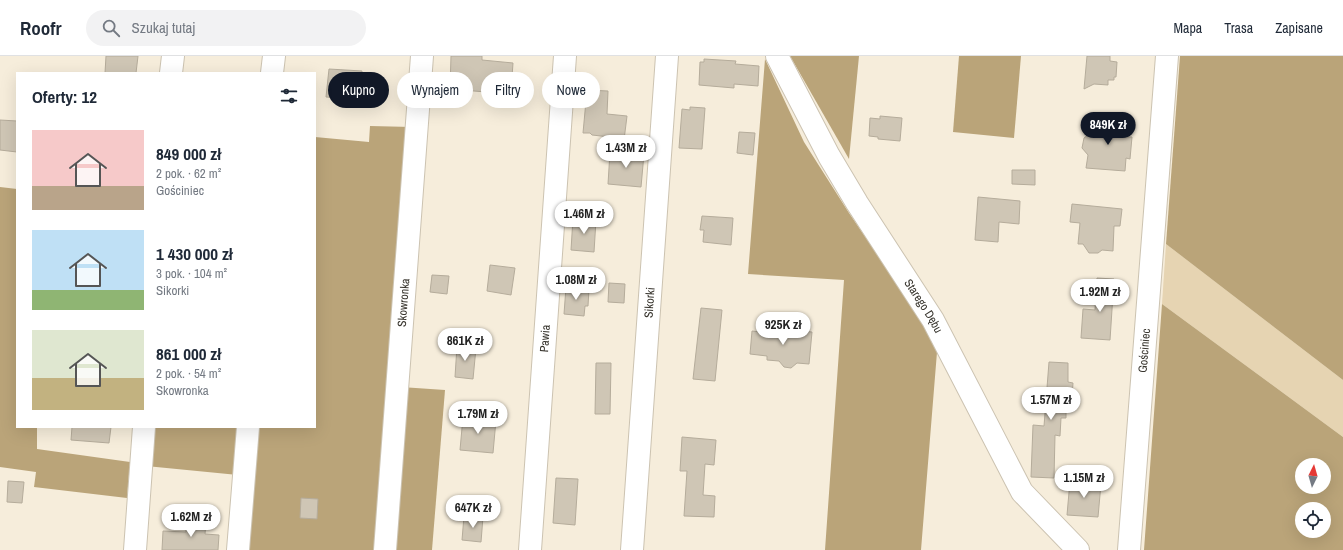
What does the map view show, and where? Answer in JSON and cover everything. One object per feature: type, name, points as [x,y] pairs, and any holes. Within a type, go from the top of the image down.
[{"type":"street","points":[[171,72],[173,56]]},
{"type":"street","points":[[272,72],[274,56]]},
{"type":"street","name":"Skowronka","points":[[385,550],[422,56]]},
{"type":"street","name":"Pawia","points":[[530,550],[565,56]]},
{"type":"street","name":"Sikorki","points":[[632,550],[668,56]]},
{"type":"street","name":"Starego Dębu","points":[[777,56],[829,156],[857,203],[933,320],[1022,492],[1078,550]]},
{"type":"street","name":"Gościniec","points":[[1129,550],[1167,56]]},
{"type":"street","points":[[135,550],[144,428]]},
{"type":"street","points":[[238,550],[248,428]]},
{"type":"shaded area","points":[[790,56],[859,56],[849,159]]},
{"type":"shaded area","points":[[959,56],[1021,56],[1014,138],[953,132]]},
{"type":"shaded area","points":[[1180,56],[1343,56],[1343,380],[1166,244]]},
{"type":"shaded area","points":[[765,59],[804,142],[849,213],[927,327],[937,352],[921,550],[825,550],[844,280],[748,274]]},
{"type":"shaded area","points":[[370,126],[412,127],[378,550],[241,550],[250,428],[316,428],[316,137],[369,142]]},
{"type":"shaded area","points":[[0,187],[16,189],[16,428],[37,428],[37,449],[130,462],[127,498],[34,487],[36,472],[0,467]]},
{"type":"shaded area","points":[[1166,244],[1343,380],[1343,437],[1162,304]]},
{"type":"shaded area","points":[[1162,304],[1343,437],[1343,550],[1144,550]]},
{"type":"shaded area","points":[[401,387],[445,390],[432,550],[394,550]]},
{"type":"shaded area","points":[[149,428],[242,428],[238,475],[146,466]]},
{"type":"building","points":[[106,56],[138,56],[136,72],[105,72]]},
{"type":"building","points":[[451,56],[482,56],[482,60],[513,63],[512,72],[481,72],[481,92],[473,91],[473,72],[451,72]]},
{"type":"building","points":[[1087,56],[1110,56],[1110,61],[1117,62],[1116,77],[1114,77],[1114,80],[1108,80],[1108,85],[1094,84],[1084,89]]},
{"type":"building","points":[[704,59],[736,61],[735,64],[759,66],[758,86],[734,84],[734,88],[699,85],[700,62],[704,62]]},
{"type":"building","points":[[329,69],[362,71],[362,72],[329,72]]},
{"type":"building","points":[[328,78],[328,97],[326,97]]},
{"type":"building","points":[[600,91],[608,91],[607,114],[627,116],[624,140],[610,139],[610,137],[583,133],[585,108],[600,108]]},
{"type":"building","points":[[690,107],[705,108],[702,149],[679,148],[682,109],[690,110]]},
{"type":"building","points":[[880,116],[902,118],[900,141],[878,139],[878,137],[869,136],[870,118],[880,119]]},
{"type":"building","points":[[0,120],[16,121],[16,152],[0,150]]},
{"type":"building","points":[[1090,121],[1129,124],[1127,137],[1132,137],[1130,159],[1126,158],[1125,171],[1086,168],[1088,155],[1082,148],[1084,138],[1089,134]]},
{"type":"building","points":[[739,132],[755,133],[753,155],[737,153]]},
{"type":"building","points":[[610,152],[644,154],[641,187],[608,184]]},
{"type":"building","points":[[1012,170],[1035,170],[1035,185],[1012,184]]},
{"type":"building","points":[[978,197],[1020,201],[1019,224],[999,222],[998,242],[975,240]]},
{"type":"building","points":[[1072,204],[1122,209],[1120,226],[1114,226],[1113,251],[1102,250],[1098,253],[1089,253],[1083,244],[1078,244],[1080,223],[1070,222]]},
{"type":"building","points":[[702,216],[733,218],[731,245],[703,242],[704,230],[700,230]]},
{"type":"building","points":[[573,218],[596,220],[594,252],[571,250]]},
{"type":"building","points":[[490,265],[515,268],[511,295],[487,291]]},
{"type":"building","points":[[432,275],[449,276],[447,294],[430,292]]},
{"type":"building","points":[[1097,278],[1114,279],[1110,340],[1081,338],[1083,309],[1095,310]]},
{"type":"building","points":[[609,283],[625,284],[624,303],[608,302]]},
{"type":"building","points":[[566,287],[589,289],[588,306],[585,306],[584,316],[564,314]]},
{"type":"building","points":[[701,308],[722,310],[715,381],[693,379]]},
{"type":"building","points":[[770,329],[812,332],[809,364],[797,363],[791,368],[784,367],[779,361],[767,360],[767,356],[750,354],[752,331],[770,333]]},
{"type":"building","points":[[457,346],[476,348],[473,379],[455,377]]},
{"type":"building","points":[[1049,362],[1068,363],[1068,382],[1073,383],[1071,411],[1066,411],[1066,418],[1061,418],[1060,436],[1055,435],[1054,478],[1031,477],[1033,425],[1044,426]]},
{"type":"building","points":[[596,363],[611,363],[610,414],[595,414]]},
{"type":"building","points":[[463,417],[496,420],[493,453],[460,450]]},
{"type":"building","points":[[72,428],[111,428],[109,443],[71,440]]},
{"type":"building","points":[[682,437],[716,440],[714,465],[705,464],[703,495],[715,496],[714,517],[684,516],[687,471],[680,471]]},
{"type":"building","points":[[556,478],[578,479],[575,525],[553,523]]},
{"type":"building","points":[[8,481],[24,482],[22,503],[7,502]]},
{"type":"building","points":[[1070,481],[1101,484],[1098,517],[1067,515]]},
{"type":"building","points":[[301,498],[318,499],[317,519],[300,518]]},
{"type":"building","points":[[464,516],[483,517],[481,542],[462,540]]},
{"type":"building","points":[[187,520],[206,521],[205,534],[219,535],[218,550],[162,550],[163,531],[186,532]]}]
